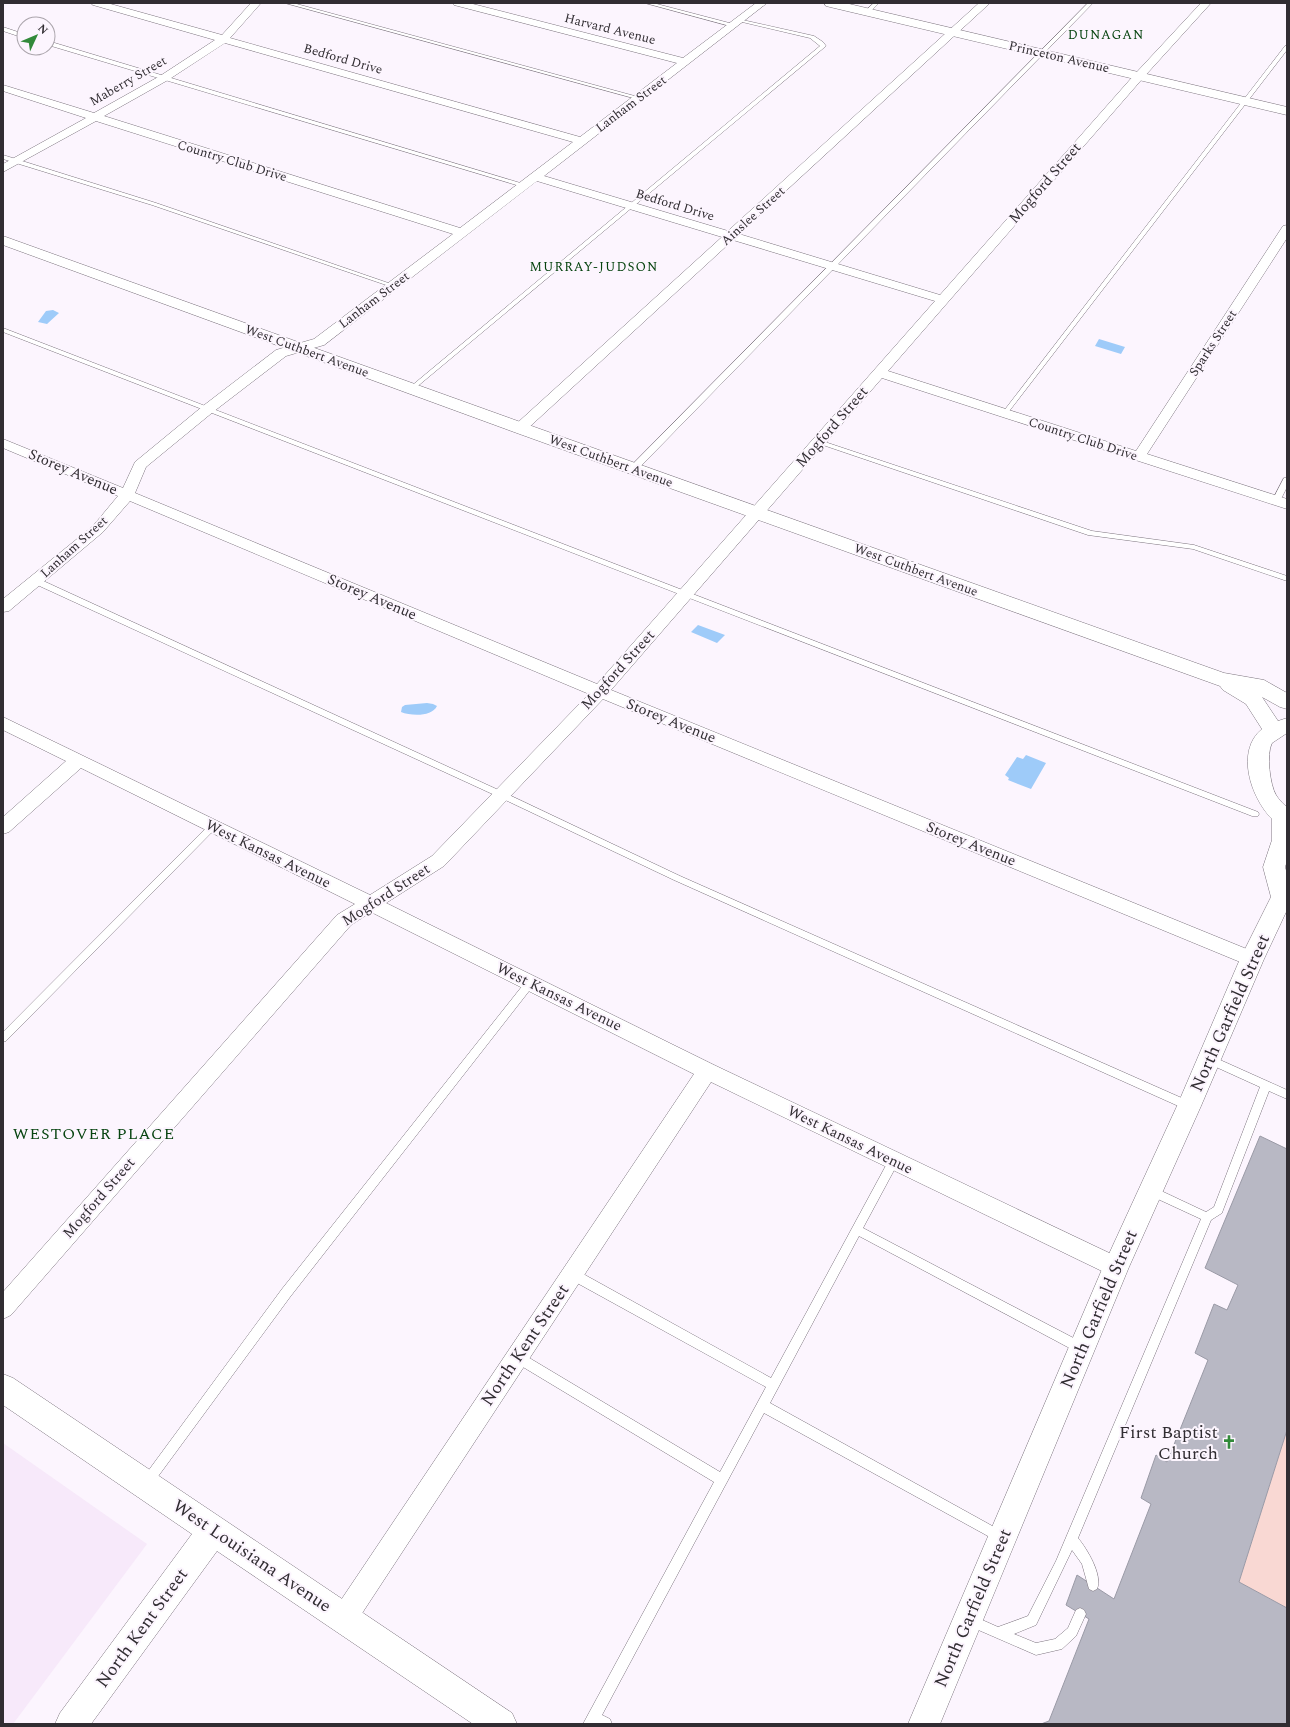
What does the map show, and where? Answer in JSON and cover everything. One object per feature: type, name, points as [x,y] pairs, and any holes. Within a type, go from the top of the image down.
[{"type":"street","name":"Bedford Drive","points":[[96,3],[582,141]]},
{"type":"street","name":"Maberry Street","points":[[3,170],[164,78],[224,39],[256,3]]},
{"type":"street","name":"Harvard Avenue","points":[[457,3],[686,62]]},
{"type":"street","name":"Lanham Street","points":[[3,608],[98,529],[127,494],[140,465],[208,410],[281,353],[319,342],[536,178],[762,3]]},
{"type":"street","name":"Princeton Avenue","points":[[830,3],[1287,111]]},
{"type":"street","name":"Ainslee Street","points":[[520,428],[985,3]]},
{"type":"street","name":"Mogford Street","points":[[3,1308],[344,920],[438,861],[600,692],[1139,76],[1206,3]]},
{"type":"street","name":"Country Club Drive","points":[[3,88],[462,234]]},
{"type":"street","name":"Bedford Drive","points":[[536,178],[944,300]]},
{"type":"street","name":"Sparks Street","points":[[1139,456],[1287,229]]},
{"type":"street","name":"West Cuthbert Avenue","points":[[3,240],[520,428],[1220,679],[1253,698],[1280,728]]},
{"type":"street","name":"Country Club Drive","points":[[880,373],[1281,503]]},
{"type":"street","name":"Storey Avenue","points":[[3,443],[600,692],[1252,959]]},
{"type":"street","name":"West Cuthbert Avenue","points":[[1220,679],[1257,685],[1287,702]]},
{"type":"street","name":"West Kansas Avenue","points":[[3,723],[370,903],[707,1071],[1116,1267]]},
{"type":"street","points":[[1280,728],[1262,741],[1257,755],[1262,788],[1271,804],[1285,818],[1283,840],[1274,867],[1284,895]]},
{"type":"street","points":[[3,828],[78,761]]},
{"type":"street","name":"North Garfield Street","points":[[924,1724],[1116,1267],[1210,1059],[1252,959],[1284,895]]},
{"type":"street","name":"North Kent Street","points":[[344,1618],[707,1071]]},
{"type":"street","name":"West Louisiana Avenue","points":[[3,1388],[213,1532],[501,1724]]},
{"type":"street","name":"North Kent Street","points":[[71,1724],[213,1532]]},
{"type":"lane","points":[[287,3],[639,98]]},
{"type":"lane","points":[[411,388],[823,46],[822,43],[812,37],[647,3]]},
{"type":"lane","points":[[867,12],[877,3]]},
{"type":"lane","points":[[632,468],[1091,3]]},
{"type":"lane","points":[[3,29],[16,33]]},
{"type":"lane","points":[[56,45],[525,186]]},
{"type":"lane","points":[[1005,413],[1287,47]]},
{"type":"lane","points":[[3,157],[154,204],[394,286]]},
{"type":"lane","points":[[3,330],[1255,814]]},
{"type":"lane","points":[[819,442],[1091,533],[1194,547],[1287,579]]},
{"type":"lane","points":[[1281,503],[1287,480]]},
{"type":"lane","points":[[36,581],[502,794],[685,881],[1189,1106]]},
{"type":"lane","points":[[3,1038],[213,826]]},
{"type":"lane","points":[[145,1485],[286,1293],[530,983]]},
{"type":"lane","points":[[1210,1059],[1287,1095]]},
{"type":"lane","points":[[998,1633],[1032,1621],[1071,1540],[1207,1217],[1218,1210],[1266,1086]]},
{"type":"lane","points":[[596,1722],[722,1480],[894,1161]]},
{"type":"lane","points":[[1150,1191],[1207,1217]]},
{"type":"lane","points":[[857,1230],[1082,1348]]},
{"type":"lane","points":[[572,1274],[773,1385]]},
{"type":"lane","points":[[517,1357],[722,1480]]},
{"type":"lane","points":[[762,1405],[1003,1538]]},
{"type":"lane","points":[[1071,1540],[1083,1553],[1090,1566],[1092,1585]]},
{"type":"lane","points":[[968,1619],[1036,1649],[1058,1645],[1072,1632],[1080,1614]]},
{"type":"shaded area","points":[[1287,1430],[1287,1608],[1239,1582]]},
{"type":"shaded area","points":[[3,1443],[147,1544],[13,1724],[3,1724]]},
{"type":"water","points":[[53,310],[59,313],[47,324],[38,322],[46,311]]},
{"type":"water","points":[[1099,339],[1125,347],[1121,354],[1095,346]]},
{"type":"water","points":[[698,625],[725,635],[717,643],[691,632]]},
{"type":"water","points":[[427,703],[437,706],[431,712],[421,715],[401,712],[402,707],[405,705]]},
{"type":"water","points":[[1026,755],[1046,763],[1031,789],[1008,780],[1009,778],[1005,775],[1017,757],[1023,759]]},
{"type":"building","name":"First Baptist Church","points":[[1260,1136],[1287,1149],[1287,1430],[1239,1582],[1287,1608],[1287,1724],[1041,1724],[1049,1721],[1089,1619],[1066,1605],[1077,1575],[1114,1599],[1151,1504],[1141,1498],[1156,1455],[1167,1462],[1208,1360],[1195,1353],[1214,1304],[1227,1310],[1238,1285],[1205,1268]]},
{"type":"place","name":"First Baptist Church","points":[[1229,1442]]},
{"type":"district","name":"DUNAGAN","points":[[1106,35]]},
{"type":"district","name":"MURRAY-JUDSON","points":[[594,267]]},
{"type":"district","name":"WESTOVER PLACE","points":[[94,1134]]}]
